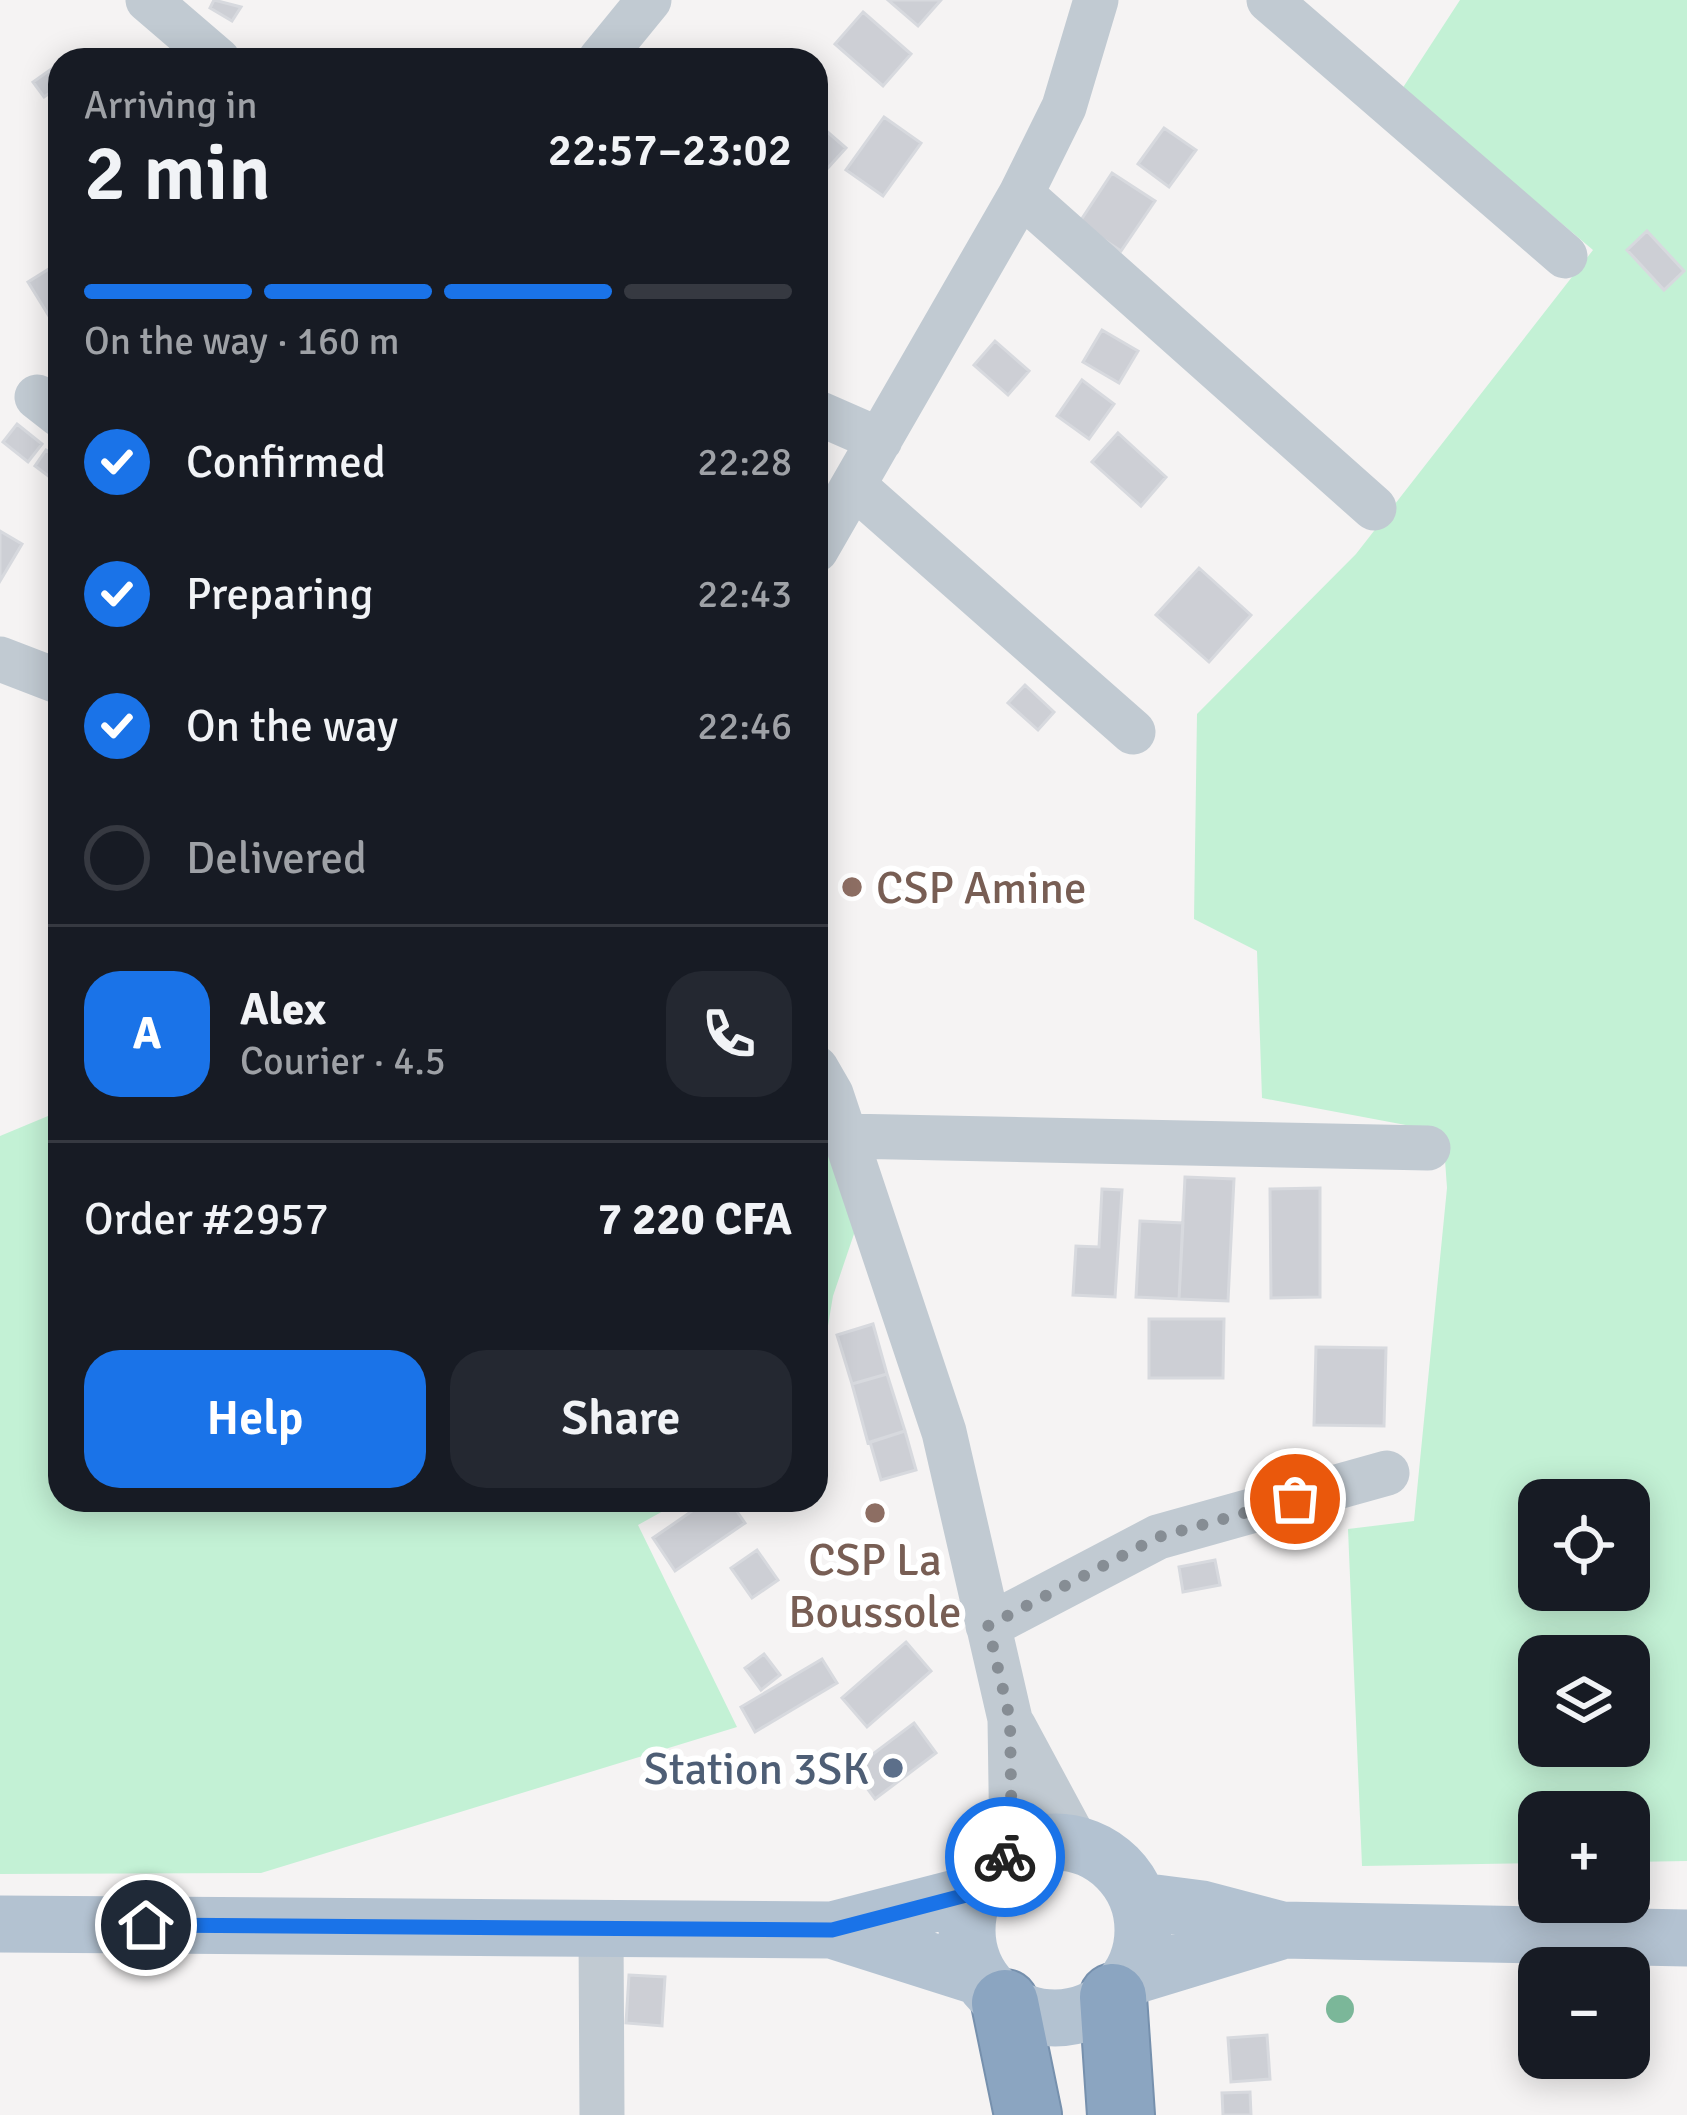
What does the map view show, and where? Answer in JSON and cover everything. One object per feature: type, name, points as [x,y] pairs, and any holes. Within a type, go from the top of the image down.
[{"type":"highway","points":[[1121,1987],[1121,2115]]},
{"type":"highway","points":[[992,1990],[1028,2115]]},
{"type":"main road","points":[[0,1924],[832,1930],[993,1873],[1032,1844],[1077,1844],[1116,1864],[1140,1901],[1144,1927],[1121,1987]]},
{"type":"main road","points":[[992,1990],[967,1936],[993,1873]]},
{"type":"main road","points":[[1140,1901],[1202,1909],[1282,1930],[1687,1939]]},
{"type":"main road","points":[[832,1930],[992,1990],[1048,2018],[1093,2009],[1121,1987],[1282,1930]]},
{"type":"street","points":[[148,0],[204,48]]},
{"type":"street","points":[[610,48],[649,0]]},
{"type":"street","points":[[828,531],[1021,194],[1064,106],[1096,0]]},
{"type":"street","points":[[1269,0],[1565,256]]},
{"type":"street","points":[[1021,194],[1374,508]]},
{"type":"street","points":[[828,417],[880,440]]},
{"type":"street","points":[[855,487],[1133,732]]},
{"type":"street","points":[[0,659],[48,677]]},
{"type":"street","points":[[828,1096],[944,1432],[1010,1719],[1077,1844]]},
{"type":"street","points":[[845,1136],[1428,1148]]},
{"type":"street","points":[[988,1626],[1158,1537],[1387,1473]]},
{"type":"street","points":[[993,1873],[1010,1719]]},
{"type":"street","points":[[601,1931],[602,2115]]},
{"type":"green space","points":[[1460,0],[1687,0],[1687,1861],[1650,1862],[1650,1791],[1518,1791],[1518,1863],[1362,1866],[1348,1529],[1414,1521],[1447,1188],[1443,1132],[1262,1098],[1257,951],[1194,919],[1197,714],[1356,554],[1593,250],[1402,89]]},
{"type":"green space","points":[[48,1116],[48,1512],[661,1512],[638,1525],[737,1727],[261,1873],[0,1874],[0,1136]]},
{"type":"green space","points":[[828,1154],[855,1231],[828,1326]]},
{"type":"building","points":[[214,0],[241,7],[232,21],[210,8]]},
{"type":"building","points":[[888,0],[941,0],[918,26]]},
{"type":"building","points":[[863,12],[911,54],[883,86],[835,44]]},
{"type":"building","points":[[48,71],[48,94],[44,97],[33,82]]},
{"type":"building","points":[[884,117],[921,143],[883,196],[846,170]]},
{"type":"building","points":[[1164,128],[1196,150],[1169,187],[1138,164]]},
{"type":"building","points":[[828,132],[846,148],[828,168]]},
{"type":"building","points":[[1112,173],[1155,201],[1121,251],[1079,223]]},
{"type":"building","points":[[1647,231],[1684,271],[1664,290],[1627,250]]},
{"type":"building","points":[[48,270],[48,314],[28,282]]},
{"type":"building","points":[[1102,330],[1138,351],[1119,383],[1083,362]]},
{"type":"building","points":[[995,341],[1029,371],[1008,395],[974,365]]},
{"type":"building","points":[[1082,380],[1114,404],[1089,439],[1057,416]]},
{"type":"building","points":[[17,424],[42,444],[28,462],[3,442]]},
{"type":"building","points":[[1118,433],[1166,477],[1141,506],[1092,462]]},
{"type":"building","points":[[46,450],[48,451],[48,476],[35,466]]},
{"type":"building","points":[[0,531],[22,544],[0,581]]},
{"type":"building","points":[[1199,568],[1251,615],[1209,662],[1156,615]]},
{"type":"building","points":[[1025,685],[1054,712],[1038,730],[1008,703]]},
{"type":"building","points":[[1185,1177],[1234,1179],[1228,1301],[1179,1299]]},
{"type":"building","points":[[1320,1188],[1320,1297],[1271,1298],[1270,1189]]},
{"type":"building","points":[[1102,1189],[1122,1190],[1115,1297],[1073,1295],[1076,1246],[1099,1247]]},
{"type":"building","points":[[1140,1221],[1183,1223],[1179,1299],[1136,1297]]},
{"type":"building","points":[[1149,1319],[1224,1319],[1223,1378],[1149,1378]]},
{"type":"building","points":[[873,1324],[887,1374],[852,1384],[837,1335]]},
{"type":"building","points":[[1316,1347],[1386,1348],[1384,1426],[1314,1425]]},
{"type":"building","points":[[887,1374],[905,1431],[868,1443],[852,1384]]},
{"type":"building","points":[[905,1431],[916,1470],[881,1480],[870,1442]]},
{"type":"building","points":[[691,1512],[737,1512],[745,1523],[675,1571],[653,1538]]},
{"type":"building","points":[[757,1550],[778,1580],[752,1598],[731,1568]]},
{"type":"building","points":[[1215,1560],[1220,1585],[1183,1592],[1179,1567]]},
{"type":"building","points":[[906,1642],[931,1671],[867,1727],[842,1698]]},
{"type":"building","points":[[764,1654],[780,1675],[761,1690],[745,1668]]},
{"type":"building","points":[[822,1659],[837,1683],[755,1732],[741,1707]]},
{"type":"building","points":[[914,1723],[936,1753],[875,1799],[853,1769]]},
{"type":"building","points":[[629,1975],[665,1977],[662,2026],[626,2023]]},
{"type":"building","points":[[1267,2035],[1270,2079],[1231,2082],[1228,2038]]},
{"type":"building","points":[[1250,2092],[1251,2115],[1223,2115],[1222,2093]]},
{"type":"way so far","points":[[1005,1857],[1012,1852],[1010,1719],[988,1626],[1158,1537],[1295,1499]]},
{"type":"place","name":"CSP Amine","points":[[852,887]]},
{"type":"place","name":"CSP La Boussole","points":[[875,1513]]},
{"type":"place","name":"Station 3SK","points":[[893,1768]]},
{"type":"route","points":[[146,1925],[832,1930],[974,1893],[1005,1857]]}]
